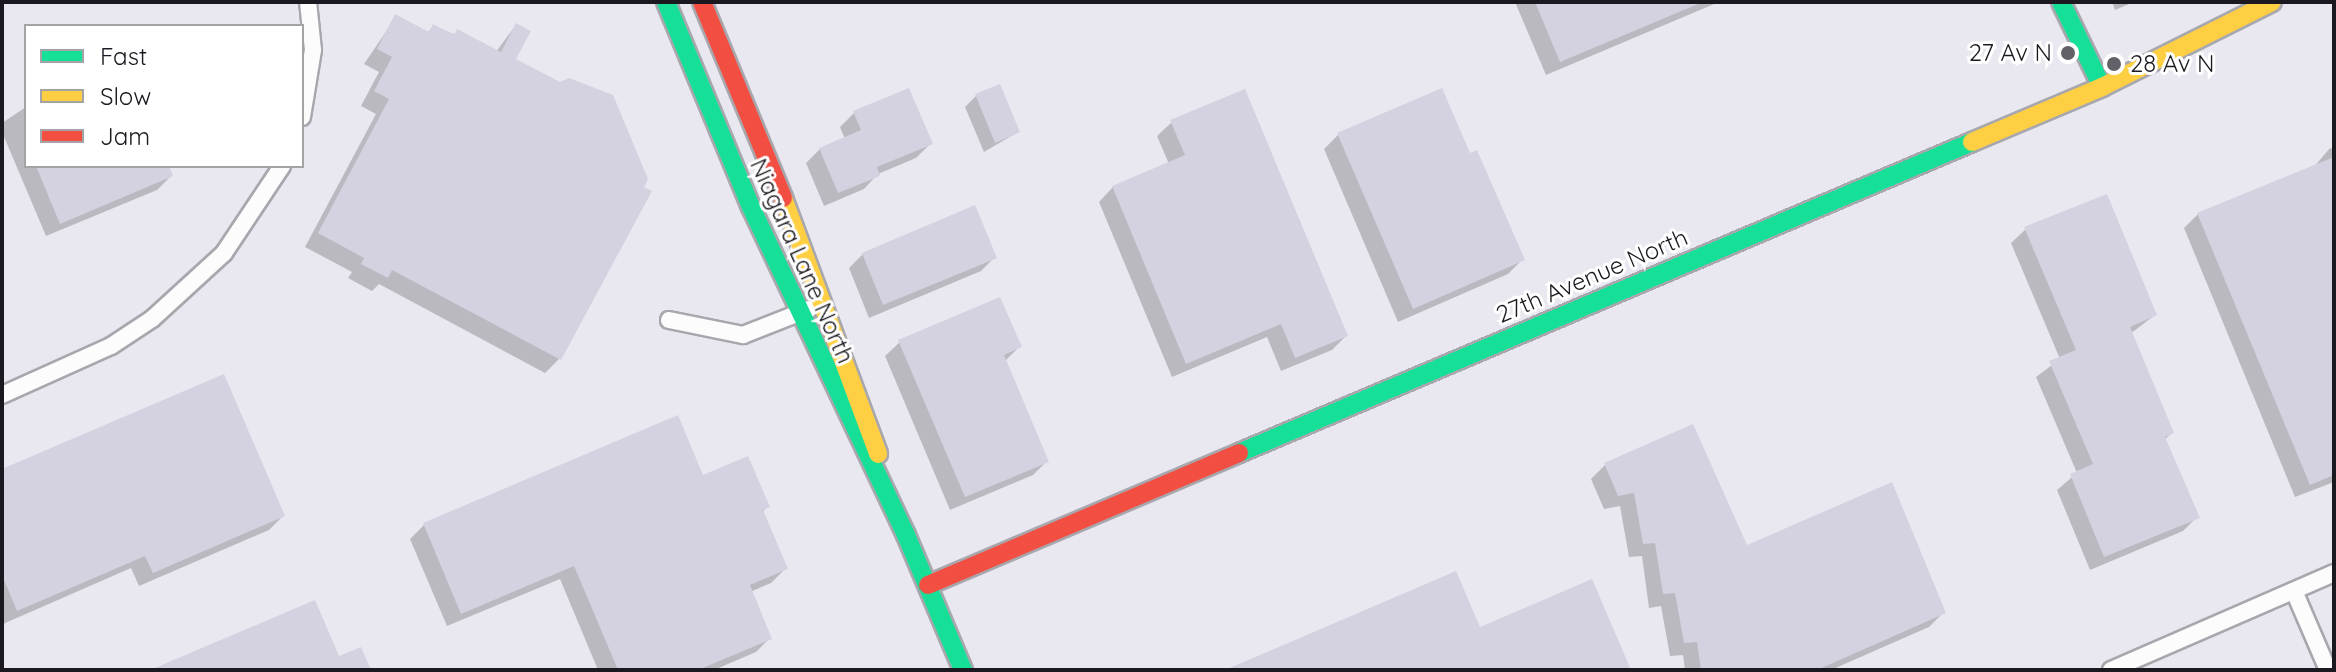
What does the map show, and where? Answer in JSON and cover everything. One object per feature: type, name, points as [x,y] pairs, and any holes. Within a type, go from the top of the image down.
[{"type":"street","points":[[304,105],[313,50],[308,2]]},
{"type":"street","name":"Niagara Lane North","points":[[666,2],[799,314],[906,535],[963,670]]},
{"type":"street","name":"Niagara Lane North","points":[[702,2],[824,302],[906,535]]},
{"type":"street","points":[[2061,2],[2102,87]]},
{"type":"street","name":"27th Avenue North","points":[[928,585],[2102,87],[2272,2]]},
{"type":"street","points":[[2,395],[111,346],[162,312],[224,253],[281,168]]},
{"type":"street","points":[[669,320],[743,335],[824,302]]},
{"type":"street","points":[[2111,670],[2334,573]]},
{"type":"street","points":[[2294,591],[2328,670]]},
{"type":"building","points":[[1535,2],[1703,2],[1560,62]]},
{"type":"building","points":[[395,14],[429,32],[433,24],[454,35],[457,29],[501,52],[516,23],[531,31],[516,59],[560,82],[569,78],[613,95],[648,179],[644,187],[652,191],[561,360],[392,270],[388,278],[361,264],[364,258],[318,233],[389,99],[374,91],[392,57],[377,49]]},
{"type":"building","points":[[1000,84],[1020,132],[995,143],[975,94]]},
{"type":"building","points":[[909,88],[933,144],[877,167],[880,176],[838,193],[819,148],[861,130],[853,111]]},
{"type":"building","points":[[1442,88],[1470,153],[1477,150],[1525,260],[1413,309],[1337,133]]},
{"type":"building","points":[[1245,89],[1348,336],[1295,358],[1281,324],[1186,364],[1112,186],[1185,155],[1170,120]]},
{"type":"building","points":[[2334,157],[2334,475],[2310,485],[2197,213]]},
{"type":"building","points":[[37,168],[170,168],[173,176],[60,224]]},
{"type":"building","points":[[2107,194],[2157,315],[2130,327],[2174,433],[2165,437],[2200,518],[2104,557],[2070,474],[2093,464],[2049,361],[2076,350],[2024,227]]},
{"type":"building","points":[[975,205],[997,258],[883,305],[862,253]]},
{"type":"building","points":[[1000,297],[1022,347],[1004,355],[1049,462],[965,497],[898,340]]},
{"type":"building","points":[[224,374],[285,516],[153,573],[145,556],[17,611],[2,575],[2,469]]},
{"type":"building","points":[[678,415],[703,475],[748,456],[770,507],[763,510],[788,569],[750,585],[772,639],[698,670],[618,670],[574,566],[461,614],[423,523]]},
{"type":"building","points":[[1693,424],[1747,545],[1892,482],[1946,613],[1817,670],[1701,670],[1697,642],[1684,643],[1675,593],[1663,594],[1655,543],[1643,544],[1634,493],[1618,496],[1604,463]]},
{"type":"building","points":[[1456,571],[1480,627],[1592,579],[1631,670],[1225,670]]},
{"type":"building","points":[[315,600],[339,656],[361,647],[371,670],[150,670]]},
{"type":"traffic: fast","points":[[666,2],[750,205],[906,535],[963,670]]},
{"type":"traffic: fast","points":[[2061,2],[2102,87]]},
{"type":"traffic: fast","points":[[1239,453],[1972,142]]},
{"type":"traffic: slow","points":[[1972,142],[2102,87],[2272,2]]},
{"type":"traffic: slow","points":[[783,198],[878,454]]},
{"type":"traffic: jam","points":[[702,2],[783,198]]},
{"type":"traffic: jam","points":[[928,585],[1239,453]]},
{"type":"place","name":"27 Av N","points":[[2068,53]]},
{"type":"place","name":"28 Av N","points":[[2114,64]]}]
